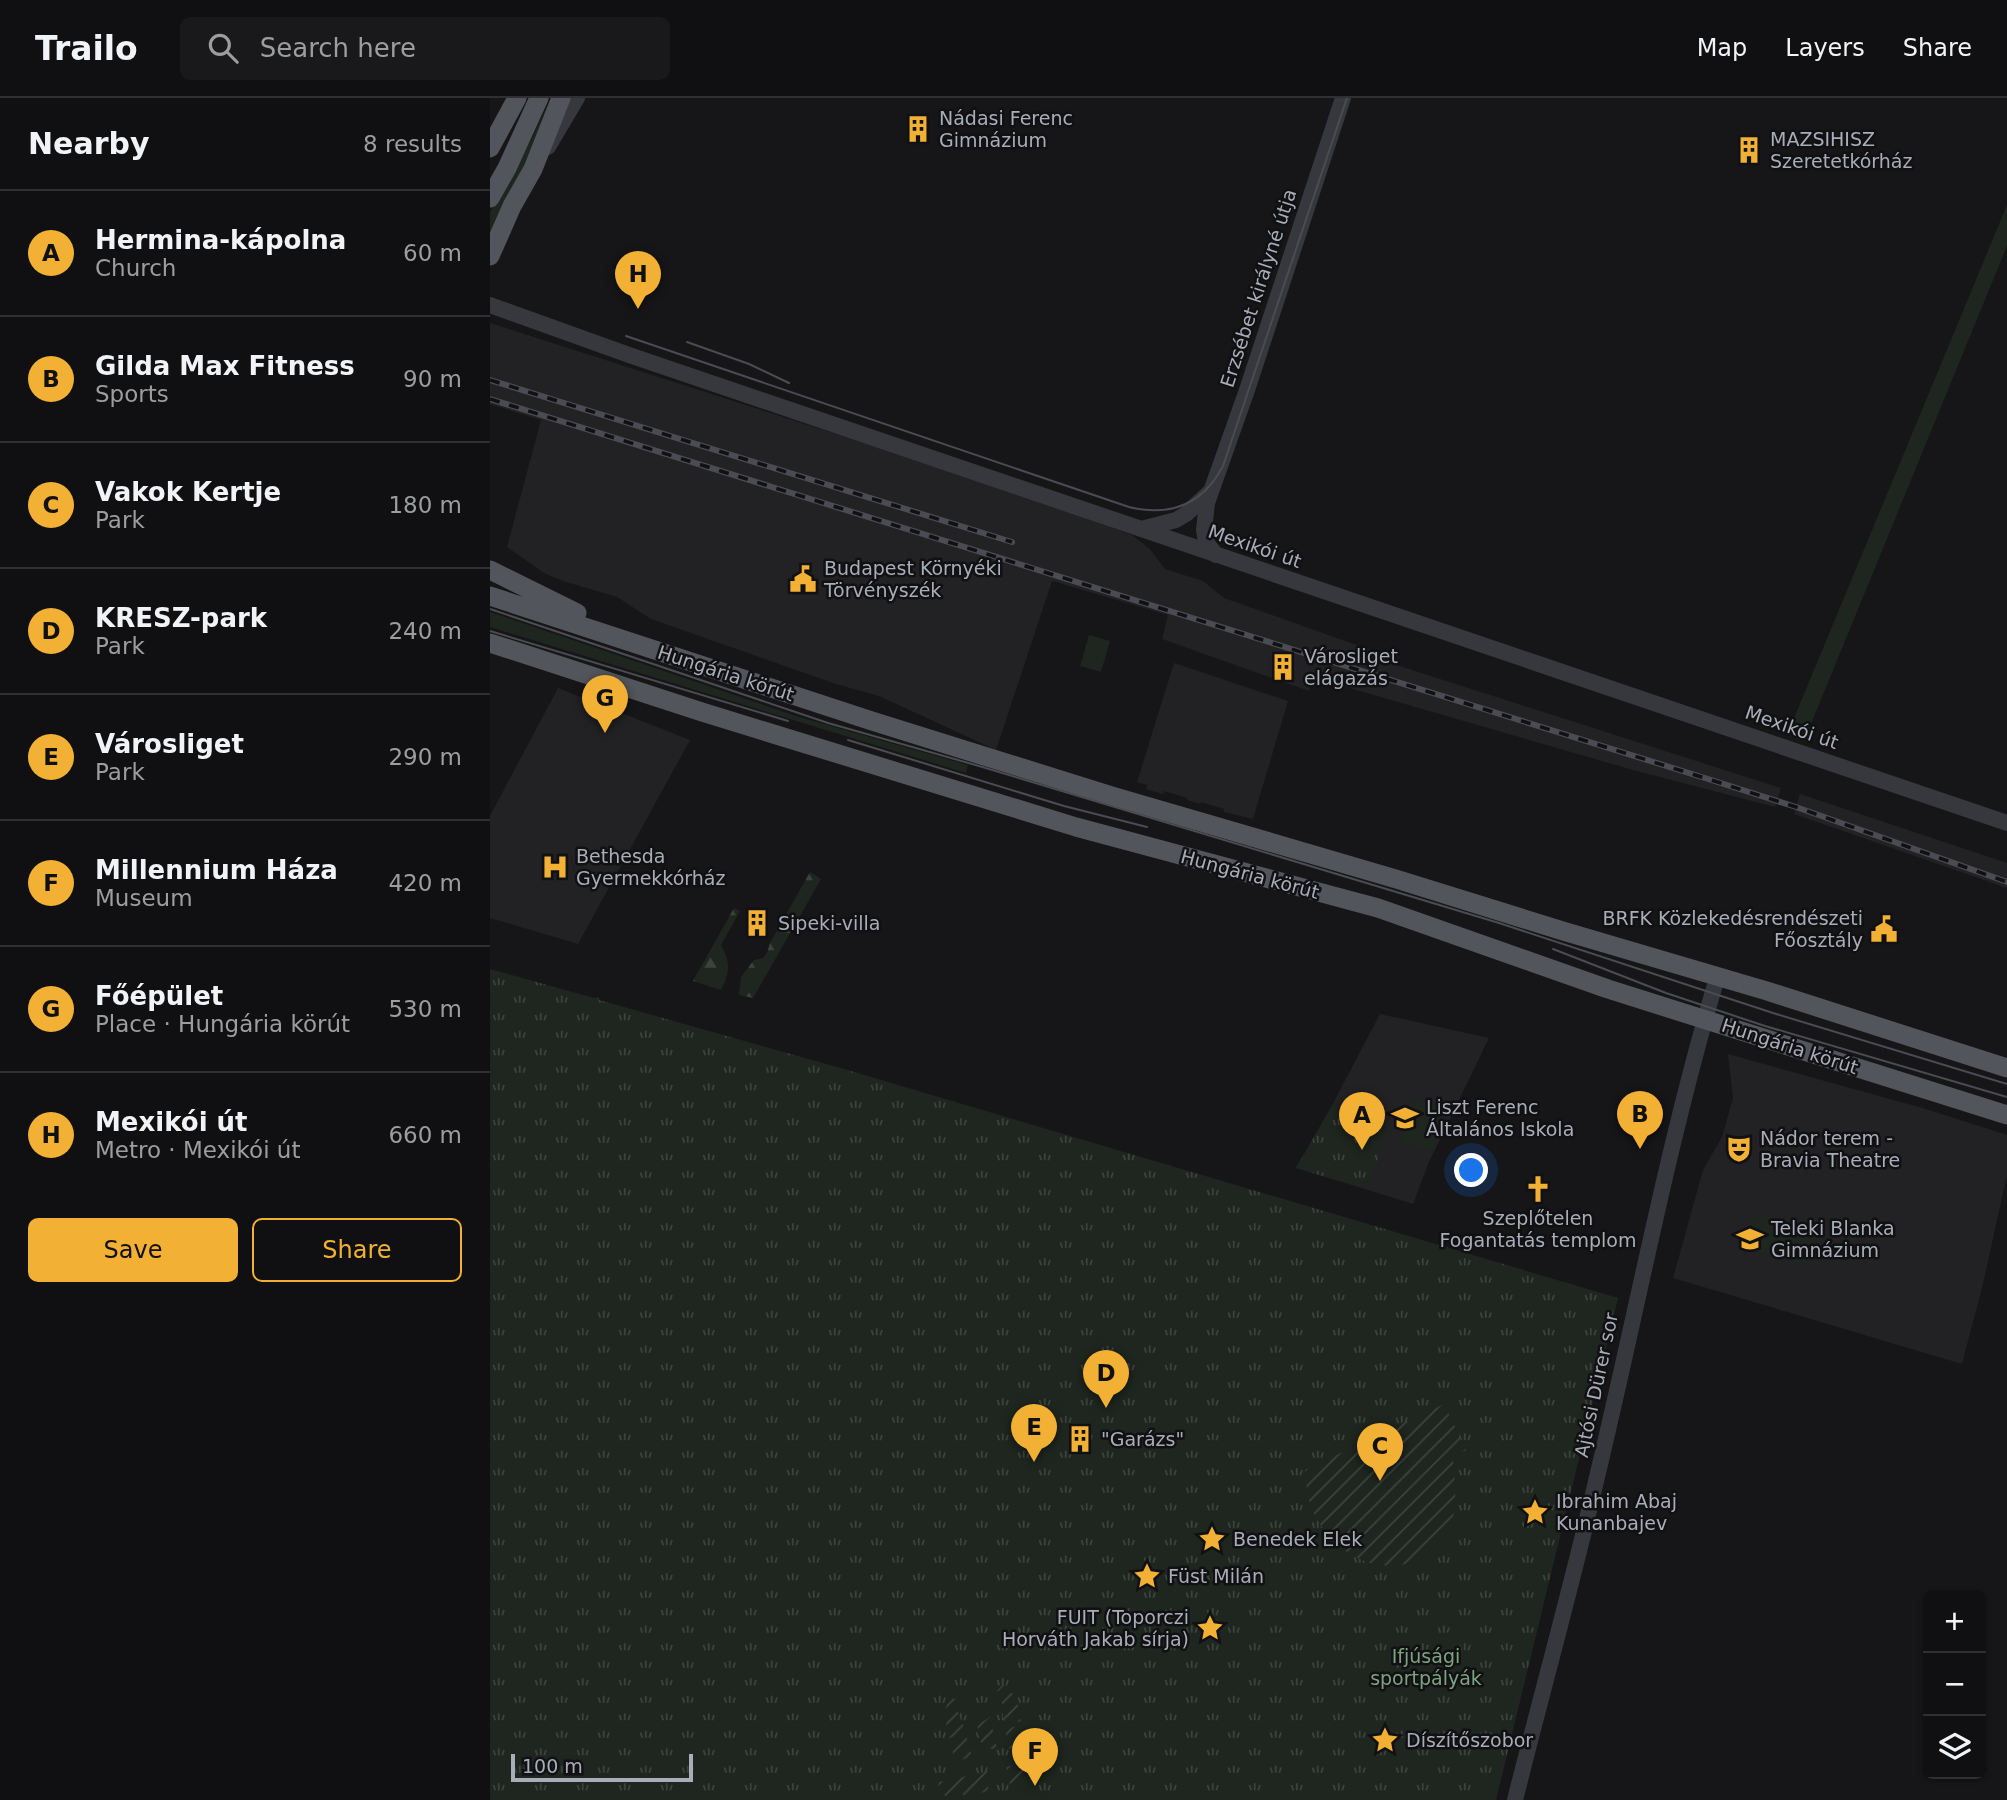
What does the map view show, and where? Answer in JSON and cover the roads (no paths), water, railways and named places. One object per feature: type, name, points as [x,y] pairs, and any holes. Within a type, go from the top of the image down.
[{"type":"main road","points":[[490,148],[517,98]]},
{"type":"main road","points":[[490,198],[539,98]]},
{"type":"main road","points":[[490,256],[512,206],[533,169],[561,98]]},
{"type":"main road","points":[[490,570],[640,645]]},
{"type":"main road","name":"Hungária körút","points":[[490,596],[872,721],[1100,792],[1780,995],[2007,1068]]},
{"type":"main road","name":"Hungária körút","points":[[490,643],[702,712],[1088,830],[1378,908],[1608,989],[2007,1115]]},
{"type":"main road","points":[[490,656],[547,661]]},
{"type":"street","points":[[533,169],[577,98]]},
{"type":"street","name":"Erzsébet királyné útja","points":[[1216,555],[1206,542],[1204,530],[1204,517],[1211,491],[1343,98]]},
{"type":"street","name":"Mexikói út","points":[[490,305],[1140,530],[2007,823]]},
{"type":"street","name":"Erzsébet királyné útja","points":[[1140,530],[1176,520],[1211,491]]},
{"type":"street","name":"Ajtósi Dürer sor","points":[[1514,1800],[1597,1477],[1639,1288],[1717,978]]},
{"type":"tram line","points":[[626,336],[1129,507],[1144,510],[1172,508],[1196,498],[1206,490],[1223,466],[1347,98]]},
{"type":"tram line","points":[[687,342],[749,364],[789,383]]},
{"type":"tram line","points":[[490,609],[828,723],[1499,923],[1773,1013],[2007,1084]]},
{"type":"tram line","points":[[490,631],[788,721]]},
{"type":"tram line","points":[[848,740],[1064,806],[1147,827]]},
{"type":"tram line","points":[[1553,949],[1666,993],[1765,1026],[2007,1097]]},
{"type":"railway","points":[[490,380],[1012,542]]},
{"type":"railway","points":[[490,399],[1796,807],[2007,882]]},
{"type":"place","name":"Nádasi Ferenc Gimnázium","points":[[918,129]]},
{"type":"place","name":"MAZSIHISZ Szeretetkórház","points":[[1749,150]]},
{"type":"place","name":"Mexikói út","points":[[638,309]]},
{"type":"place","name":"Budapest Környéki Törvényszék","points":[[803,579]]},
{"type":"place","name":"Városliget elágazás","points":[[1283,667]]},
{"type":"place","name":"Főépület","points":[[605,733]]},
{"type":"place","name":"Bethesda Gyermekkórház","points":[[555,867]]},
{"type":"place","name":"Sipeki-villa","points":[[757,923]]},
{"type":"place","name":"BRFK Közlekedésrendészeti Főosztály","points":[[1884,929]]},
{"type":"place","name":"Liszt Ferenc Általános Iskola","points":[[1405,1118]]},
{"type":"place","name":"Gilda Max Fitness","points":[[1640,1149]]},
{"type":"place","name":"Nádor terem - Bravia Theatre","points":[[1739,1149]]},
{"type":"place","name":"Hermina-kápolna","points":[[1362,1150]]},
{"type":"place","name":"Szeplőtelen Fogantatás templom","points":[[1538,1189]]},
{"type":"place","name":"Teleki Blanka Gimnázium","points":[[1750,1239]]},
{"type":"place","name":"KRESZ-park","points":[[1106,1408]]},
{"type":"place","name":"\"Garázs\"","points":[[1080,1439]]},
{"type":"place","name":"Városliget","points":[[1034,1462]]},
{"type":"place","name":"Vakok Kertje","points":[[1380,1481]]},
{"type":"place","name":"Ibrahim Abaj Kunanbajev","points":[[1535,1512]]},
{"type":"place","name":"Benedek Elek","points":[[1212,1539]]},
{"type":"place","name":"Füst Milán","points":[[1147,1576]]},
{"type":"place","name":"FUIT (Toporczi Horváth Jakab sírja)","points":[[1210,1628]]},
{"type":"place","name":"Díszítőszobor","points":[[1385,1740]]},
{"type":"place","name":"Millennium Háza","points":[[1035,1786]]},
{"type":"park label","name":"Ifjúsági sportpályák","points":[[1426,1667]]}]
